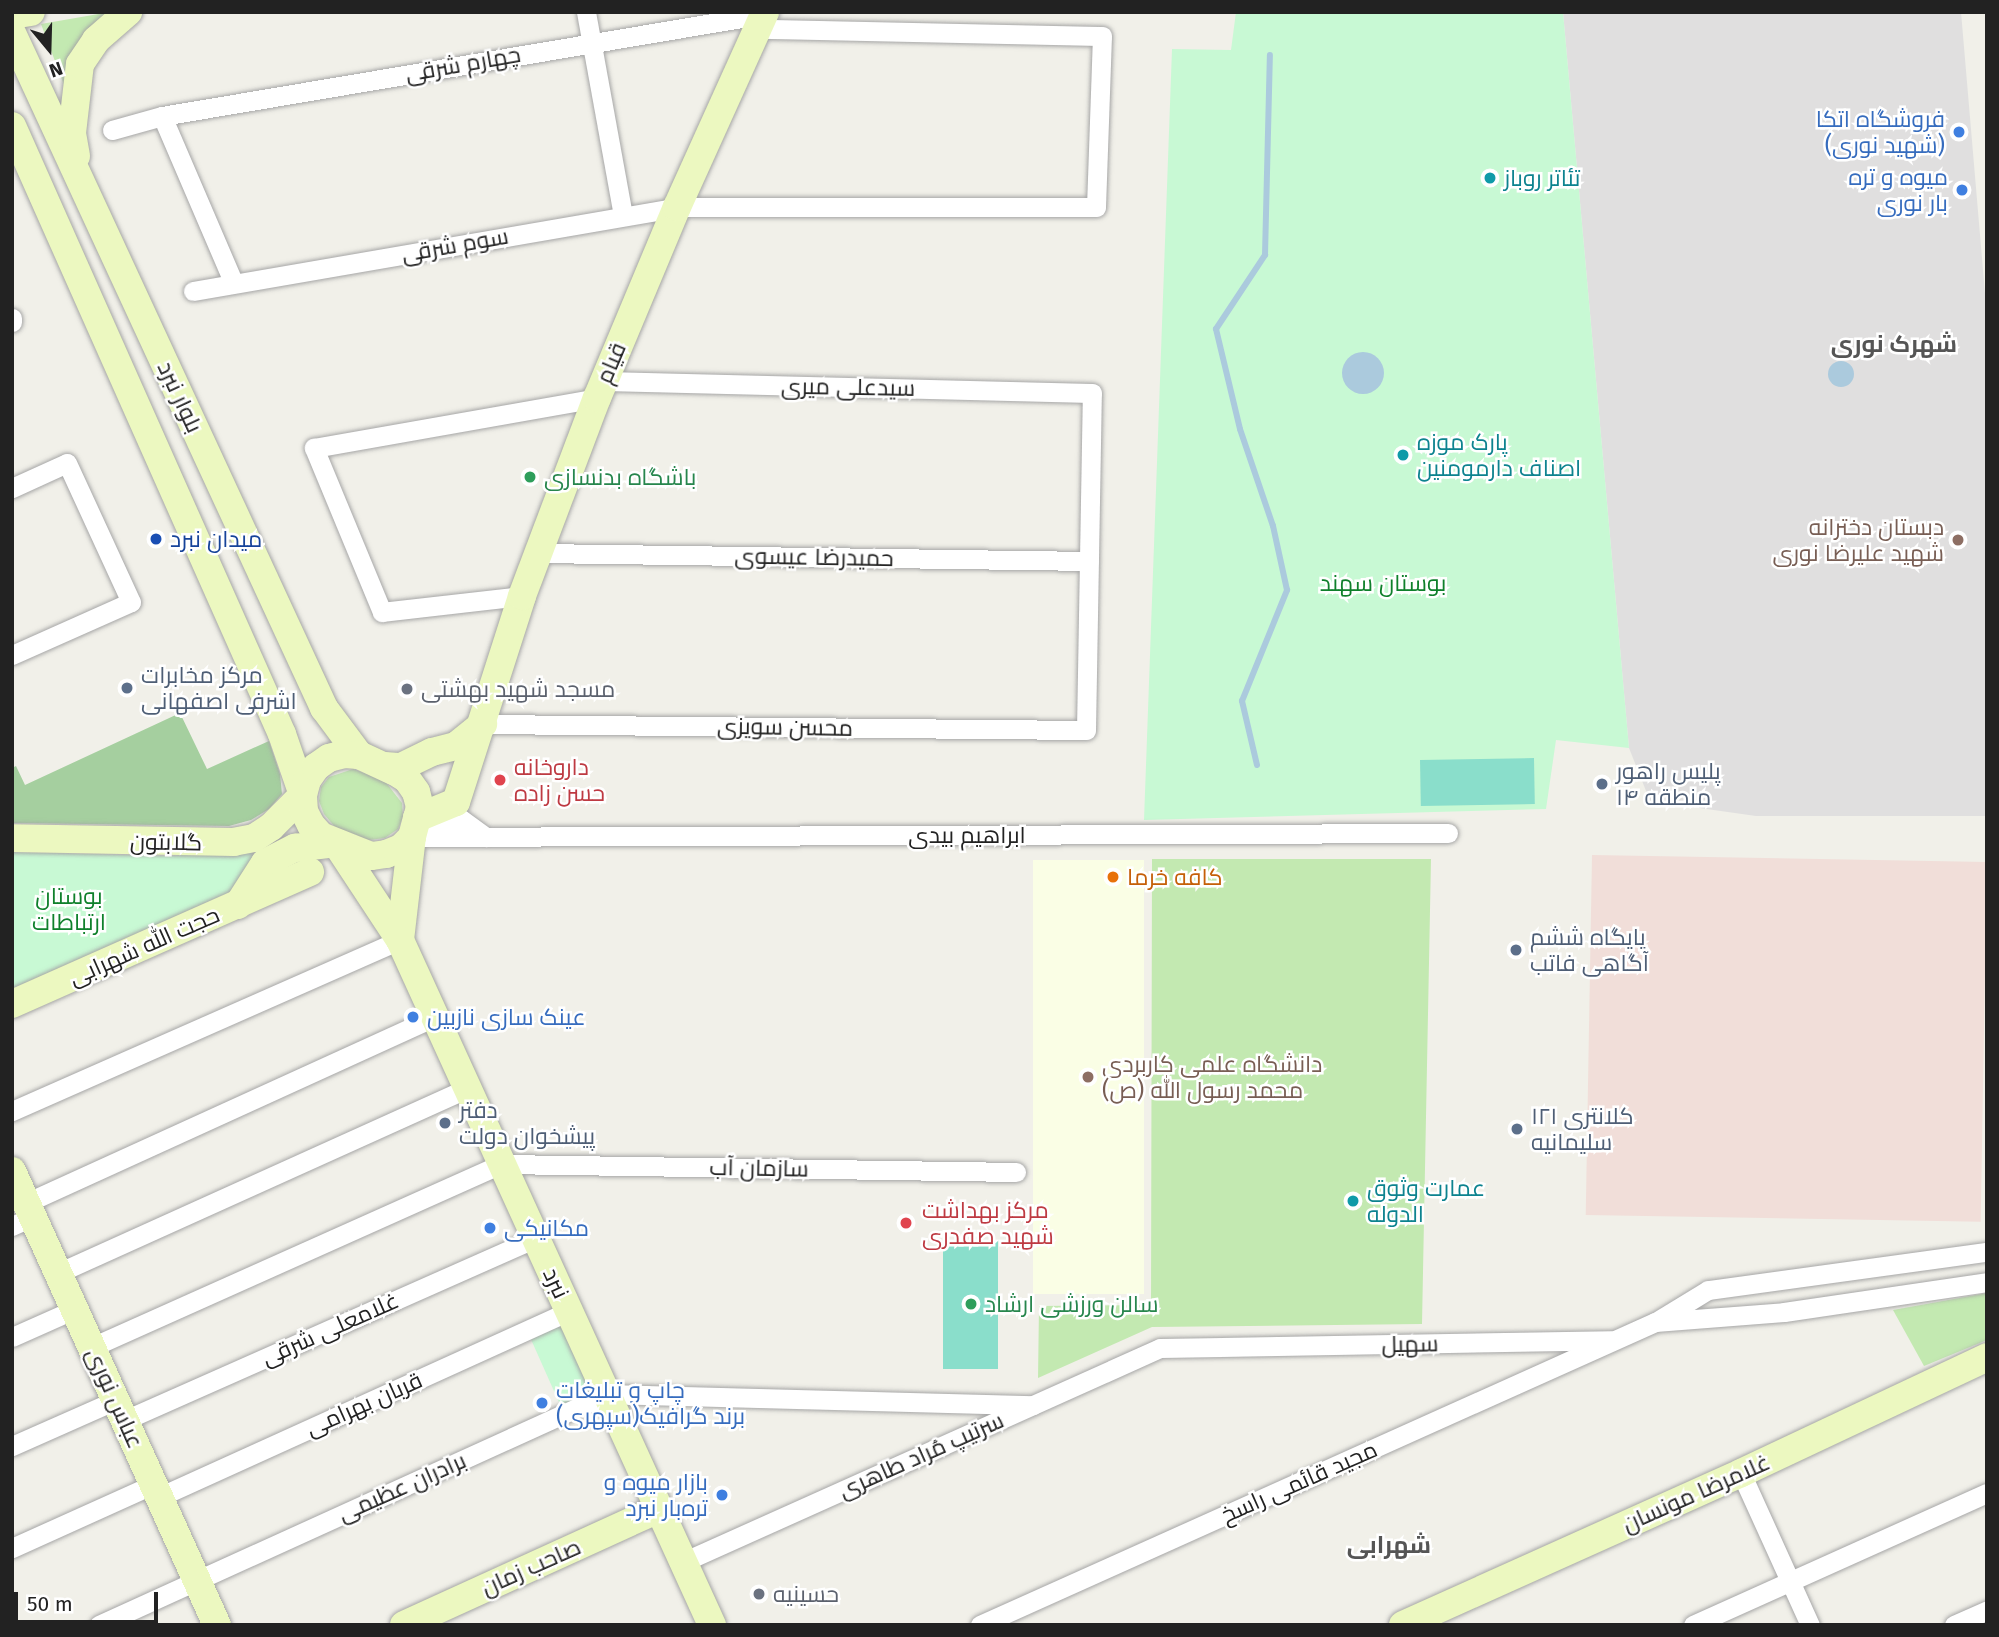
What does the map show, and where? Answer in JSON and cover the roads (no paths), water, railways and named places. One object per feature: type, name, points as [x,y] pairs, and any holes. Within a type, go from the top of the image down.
[{"type":"street","points":[[12,15],[31,12]]},
{"type":"street","points":[[79,180],[72,133],[80,64],[96,40],[128,12]]},
{"type":"street","points":[[586,12],[623,216]]},
{"type":"street","name":"چهارم شرقی","points":[[112,130],[162,116],[591,42],[762,18],[1102,36],[1096,207]]},
{"type":"street","name":"قیام","points":[[414,828],[456,802],[522,596],[600,389],[677,207],[762,18]]},
{"type":"street","name":"بلوار نبرد","points":[[12,33],[324,708],[359,754]]},
{"type":"street","points":[[162,116],[233,282]]},
{"type":"street","name":"بلوار نبرد","points":[[16,136],[282,734],[303,795]]},
{"type":"street","name":"سوم شرقی","points":[[194,291],[233,282],[677,207],[1096,207]]},
{"type":"street","name":"سیدعلی میری","points":[[522,596],[382,612],[314,448],[600,389],[1093,393],[1089,561]]},
{"type":"street","points":[[12,488],[67,463],[131,602],[12,655]]},
{"type":"street","name":"حمیدرضا عیسوی","points":[[539,553],[1089,561]]},
{"type":"street","name":"محسن سویزی","points":[[483,724],[1086,730],[1089,561]]},
{"type":"street","points":[[385,766],[401,767],[432,752],[456,746],[483,724]]},
{"type":"street","points":[[12,1111],[400,940],[414,828],[420,807],[416,792],[407,779],[359,754],[329,758],[316,767],[307,780],[303,795],[304,811],[321,836],[371,856],[386,855],[401,848],[414,828]]},
{"type":"street","name":"گلابتون","points":[[12,838],[234,842],[254,838],[271,827],[303,795]]},
{"type":"street","name":"ابراهیم بیدی","points":[[414,828],[486,837],[1448,832]]},
{"type":"street","name":"حجت الله شهرابی","points":[[12,1004],[238,905],[265,863],[295,848],[336,843]]},
{"type":"street","name":"نبرد","points":[[336,843],[400,940],[712,1625]]},
{"type":"street","points":[[238,905],[310,872]]},
{"type":"street","points":[[24,1215],[435,1017]]},
{"type":"street","points":[[58,1273],[467,1088]]},
{"type":"street","points":[[92,1346],[502,1164]]},
{"type":"street","name":"سازمان آب","points":[[502,1164],[1016,1172]]},
{"type":"street","name":"عباس نوری","points":[[12,1171],[24,1215],[58,1273],[75,1309],[217,1625]]},
{"type":"street","name":"غلامعلی شرقی","points":[[12,1446],[120,1410],[535,1238]]},
{"type":"street","name":"سهیل","points":[[1160,1348],[1619,1340],[1708,1290],[1987,1252]]},
{"type":"street","name":"سهیل","points":[[1655,1322],[1784,1312],[1987,1282]]},
{"type":"street","points":[[12,1337],[75,1309]]},
{"type":"street","name":"قربان بهرامی","points":[[12,1548],[157,1490],[569,1311]]},
{"type":"street","name":"مجید قائمی راسخ","points":[[980,1625],[1619,1340]]},
{"type":"street","name":"سرتیپ مُراد طاهری","points":[[683,1562],[1160,1348]]},
{"type":"street","name":"غلامرضا مونسان","points":[[1403,1625],[1987,1357]]},
{"type":"street","points":[[607,1394],[1033,1405]]},
{"type":"street","name":"برادران عظیمی","points":[[99,1625],[607,1394]]},
{"type":"street","points":[[1741,1472],[1810,1625]]},
{"type":"street","points":[[1693,1625],[1987,1493]]},
{"type":"street","name":"صاحب زمان","points":[[404,1625],[659,1509]]},
{"type":"street","points":[[1954,1625],[1987,1610]]},
{"type":"water","points":[[1363,352],[1378,358],[1384,373],[1378,388],[1363,394],[1348,388],[1342,373],[1348,358]]},
{"type":"water","points":[[1841,361],[1850,365],[1854,374],[1850,383],[1841,387],[1832,383],[1828,374],[1832,365]]},
{"type":"waterway","points":[[1257,765],[1242,701],[1287,590],[1273,526],[1240,429],[1216,329],[1265,255],[1270,55]]},
{"type":"place","name":"فروشگاه اتکا (شهید نوری)","points":[[1959,132]]},
{"type":"place","name":"تئاتر روباز","points":[[1490,178]]},
{"type":"place","name":"میوه و تره بار نوری","points":[[1962,190]]},
{"type":"place","name":"پارک موزه اصناف دارمومنین","points":[[1403,455]]},
{"type":"place","name":"باشگاه بدنسازی","points":[[530,477]]},
{"type":"place","name":"میدان نبرد","points":[[156,539]]},
{"type":"place","name":"دبستان دخترانه شهید علیرضا نوری","points":[[1958,540]]},
{"type":"place","name":"مرکز مخابرات اشرفی اصفهانی","points":[[127,688]]},
{"type":"place","name":"مسجد شهید بهشتی","points":[[407,689]]},
{"type":"place","name":"داروخانه حسن زاده","points":[[500,780]]},
{"type":"place","name":"پلیس راهور منطقه ۱۴","points":[[1602,784]]},
{"type":"place","name":"کافه خرما","points":[[1113,877]]},
{"type":"place","name":"پایگاه ششم آگاهی فاتب","points":[[1516,950]]},
{"type":"place","name":"عینک سازی نازبین","points":[[413,1017]]},
{"type":"place","name":"دانشگاه علمی کاربردی محمد رسول الله (ص)","points":[[1088,1077]]},
{"type":"place","name":"دفتر پیشخوان دولت","points":[[445,1123]]},
{"type":"place","name":"كلانتری ١٢١ سلیمانیه","points":[[1517,1129]]},
{"type":"place","name":"عمارت وثوق الدوله","points":[[1353,1201]]},
{"type":"place","name":"مرکز بهداشت شهید صفدری","points":[[906,1223]]},
{"type":"place","name":"مکانیکی","points":[[490,1228]]},
{"type":"place","name":"سالن ورزشی ارشاد","points":[[971,1304]]},
{"type":"place","name":"چاپ و تبلیغات برند گرافیک(سپهری)","points":[[542,1403]]},
{"type":"place","name":"بازار میوه و تره‌بار نبرد","points":[[722,1495]]},
{"type":"place","name":"حسینیه","points":[[759,1594]]},
{"type":"district","name":"شهرک نوری","points":[[1894,345]]},
{"type":"district","name":"شهرابی","points":[[1389,1546]]},
{"type":"park label","name":"بوستان سهند","points":[[1383,583]]},
{"type":"park label","name":"بوستان ارتباطات","points":[[69,909]]}]
